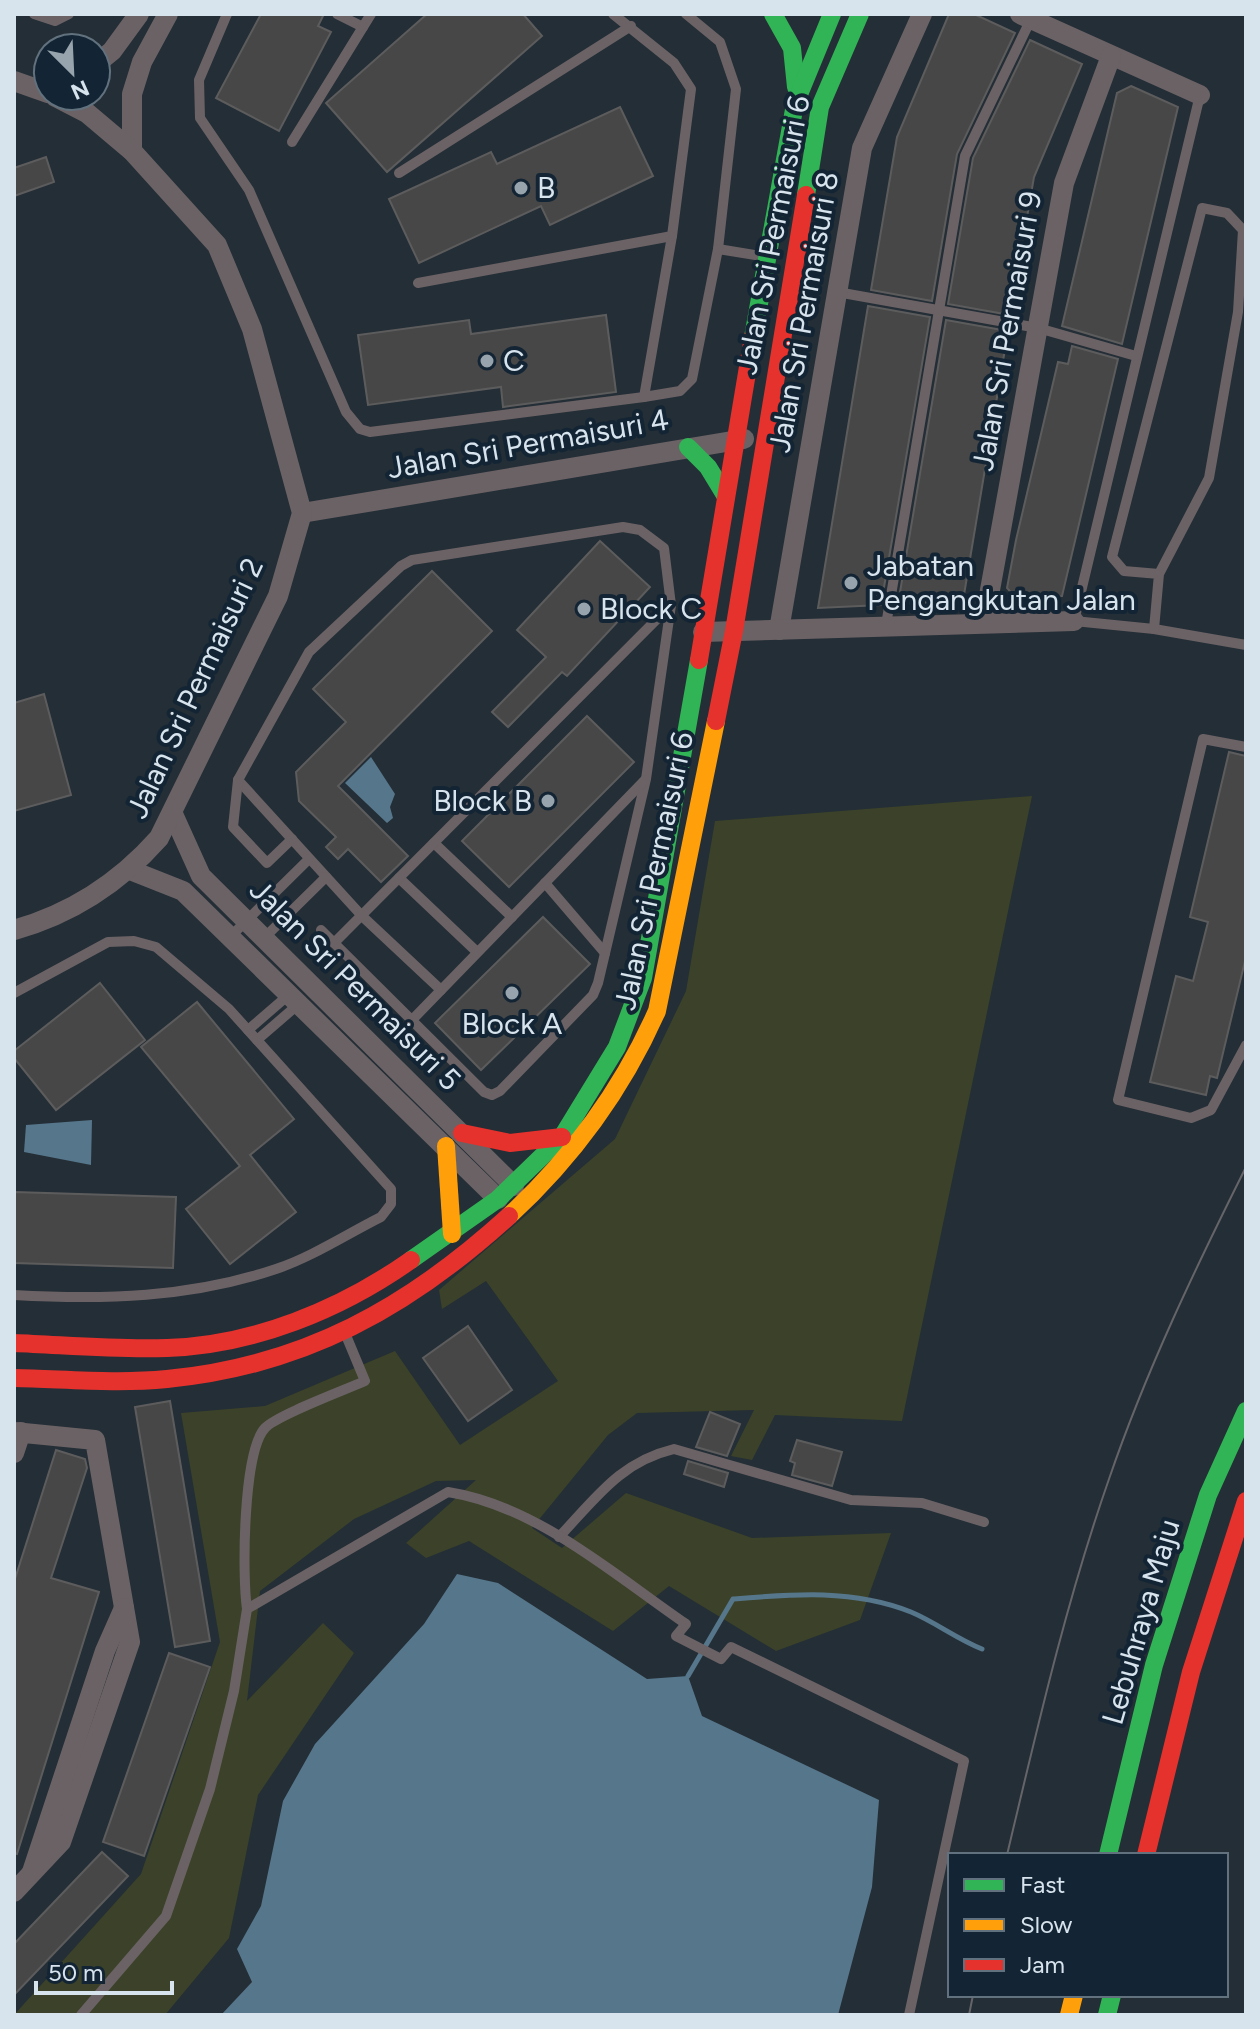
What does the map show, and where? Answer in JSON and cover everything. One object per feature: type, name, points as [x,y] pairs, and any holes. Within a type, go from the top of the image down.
[{"type":"main road","points":[[773,14],[787,30],[797,59],[795,104]]},
{"type":"main road","points":[[783,14],[845,51]]},
{"type":"main road","points":[[833,14],[858,20]]},
{"type":"main road","name":"Jalan Sri Permaisuri 6","points":[[14,1343],[168,1348],[244,1338],[308,1317],[380,1282],[509,1195],[562,1137],[617,1047],[643,978],[682,772],[725,495],[795,104],[833,14]]},
{"type":"main road","name":"Jalan Sri Permaisuri 6","points":[[14,1378],[186,1377],[254,1362],[345,1331],[393,1307],[502,1224],[541,1188],[615,1096],[639,1056],[657,1011],[734,631],[820,107],[858,20]]},
{"type":"main road","points":[[688,447],[708,467],[725,495]]},
{"type":"main road","points":[[452,1234],[454,1140],[510,1143],[562,1137]]},
{"type":"main road","points":[[502,1224],[509,1195],[541,1188]]},
{"type":"main road","name":"Lebuhraya Maju","points":[[1108,1853],[1158,1651],[1208,1495],[1246,1411]]},
{"type":"main road","name":"Lebuhraya Maju","points":[[1146,1853],[1191,1672],[1246,1501]]},
{"type":"street","points":[[112,51],[139,14]]},
{"type":"street","points":[[132,151],[132,94],[142,62],[168,14]]},
{"type":"street","name":"Jalan Sri Permaisuri 8","points":[[779,630],[862,148],[922,14]]},
{"type":"street","points":[[1025,17],[1200,95]]},
{"type":"street","name":"Jalan Sri Permaisuri 9","points":[[984,623],[1064,183],[1111,56]]},
{"type":"street","points":[[85,112],[132,151],[217,245],[252,329],[302,513]]},
{"type":"street","name":"Jalan Sri Permaisuri 4","points":[[302,513],[764,435]]},
{"type":"street","name":"Jalan Sri Permaisuri 2","points":[[14,930],[40,923],[108,886],[130,870],[159,838],[278,596],[302,513]]},
{"type":"street","points":[[703,632],[1074,621]]},
{"type":"street","name":"Jalan Sri Permaisuri 5","points":[[173,814],[201,876],[311,985],[509,1195]]},
{"type":"street","name":"Jalan Sri Permaisuri 5","points":[[130,870],[183,891],[294,999],[454,1140]]},
{"type":"street","points":[[14,1453],[17,1432],[95,1440],[124,1607],[105,1651],[31,1876],[14,1892]]},
{"type":"lane","points":[[34,14],[55,21],[69,14]]},
{"type":"lane","points":[[227,14],[199,80],[200,118],[249,190],[351,422],[370,432],[644,397],[680,391],[692,379],[718,249],[736,89],[720,42],[686,14]]},
{"type":"lane","points":[[337,14],[363,27]]},
{"type":"lane","points":[[292,142],[371,14]]},
{"type":"lane","points":[[613,14],[681,69],[691,89],[672,236],[644,397]]},
{"type":"lane","points":[[886,625],[965,156],[1025,17]]},
{"type":"lane","points":[[399,173],[631,26]]},
{"type":"lane","points":[[1200,95],[1074,621],[1154,629],[1246,645]]},
{"type":"lane","points":[[1154,629],[1159,574],[1209,478],[1238,312],[1243,230],[1227,213],[1202,208],[1112,557],[1124,571],[1159,574]]},
{"type":"lane","points":[[418,283],[672,236]]},
{"type":"lane","points":[[718,249],[768,257]]},
{"type":"lane","points":[[837,292],[1038,328],[1136,356]]},
{"type":"lane","points":[[292,839],[267,863],[233,827],[238,780],[309,652],[412,560],[631,527],[664,548],[671,605],[646,779],[593,995],[500,1091],[492,1095],[484,1092],[321,930]]},
{"type":"lane","points":[[334,943],[671,605]]},
{"type":"lane","points":[[1246,747],[1203,739],[1118,1100],[1191,1118],[1211,1110],[1246,1045]]},
{"type":"lane","points":[[412,1020],[646,779]]},
{"type":"lane","points":[[238,780],[362,916],[441,990]]},
{"type":"lane","points":[[434,843],[512,917]]},
{"type":"lane","points":[[230,937],[309,859]]},
{"type":"lane","points":[[248,954],[326,877]]},
{"type":"lane","points":[[399,878],[477,952]]},
{"type":"lane","points":[[545,883],[605,953]]},
{"type":"lane","points":[[14,993],[108,942],[134,941],[156,947],[229,1009],[391,1189],[391,1204],[381,1217],[277,1269],[174,1295],[88,1299],[14,1295]]},
{"type":"lane","points":[[248,1030],[311,985]]},
{"type":"lane","points":[[257,1040],[294,999]]},
{"type":"lane","points":[[81,2015],[166,1916],[210,1789],[234,1691],[247,1609],[242,1576],[254,1445],[266,1426],[365,1381],[345,1331]]},
{"type":"lane","points":[[559,1537],[623,1469],[649,1455],[674,1449],[851,1500],[922,1503],[984,1522]]},
{"type":"lane","points":[[247,1609],[448,1492],[482,1497],[559,1537],[686,1624],[676,1636],[721,1659],[731,1647],[964,1761],[909,2015]]},
{"type":"green space","points":[[1032,796],[902,1421],[775,1415],[752,1460],[731,1456],[754,1410],[637,1413],[608,1435],[532,1528],[562,1548],[626,1493],[752,1538],[891,1533],[860,1620],[776,1651],[669,1586],[613,1631],[469,1541],[426,1558],[406,1543],[476,1480],[436,1481],[354,1519],[260,1591],[247,1701],[323,1623],[354,1653],[258,1795],[229,1938],[165,2015],[14,2015],[141,1874],[220,1642],[181,1413],[265,1406],[395,1351],[460,1445],[558,1381],[486,1281],[442,1309],[439,1290],[615,1139],[686,991],[715,821]]},
{"type":"water","points":[[371,757],[395,794],[390,807],[393,818],[387,823],[345,783]]},
{"type":"water","points":[[92,1120],[91,1165],[24,1152],[26,1125]]},
{"type":"water","points":[[457,1574],[498,1583],[647,1679],[688,1676],[702,1716],[879,1800],[872,1887],[838,2015],[221,2015],[252,1982],[237,1949],[261,1906],[283,1801],[315,1744],[424,1624]]},
{"type":"building","points":[[261,14],[324,14],[318,26],[331,32],[279,131],[216,98]]},
{"type":"building","points":[[427,14],[523,14],[542,36],[387,172],[326,103]]},
{"type":"building","points":[[949,14],[974,14],[1015,33],[957,154],[932,301],[871,290],[897,137]]},
{"type":"building","points":[[1030,40],[1082,64],[1034,177],[1010,315],[948,304],[973,158]]},
{"type":"building","points":[[1131,86],[1178,107],[1122,344],[1062,326],[1117,93]]},
{"type":"building","name":"B","points":[[620,107],[653,176],[550,225],[541,206],[419,263],[389,199],[491,152],[497,164]]},
{"type":"building","points":[[46,157],[54,182],[14,196],[14,168]]},
{"type":"building","points":[[868,306],[930,317],[881,605],[818,608]]},
{"type":"building","name":"C","points":[[606,315],[616,392],[503,407],[501,387],[368,405],[358,335],[469,320],[471,334]]},
{"type":"building","points":[[946,320],[1008,331],[963,601],[898,604]]},
{"type":"building","points":[[1072,346],[1118,359],[1062,596],[1016,598],[1007,588],[1016,540],[1058,362],[1068,364]]},
{"type":"building","name":"Block C","points":[[600,541],[650,587],[567,676],[562,672],[508,727],[492,712],[546,657],[517,630]]},
{"type":"building","points":[[432,571],[492,631],[338,786],[408,856],[381,882],[348,849],[338,859],[326,847],[336,837],[299,801],[296,772],[346,722],[313,689]]},
{"type":"building","points":[[44,694],[71,795],[14,811],[14,703]]},
{"type":"building","name":"Block B","points":[[587,716],[634,762],[509,887],[462,841]]},
{"type":"building","points":[[1229,752],[1246,756],[1246,957],[1217,1078],[1210,1076],[1206,1095],[1150,1082],[1176,976],[1193,981],[1208,922],[1190,917]]},
{"type":"building","name":"Block A","points":[[543,917],[590,964],[481,1070],[435,1023]]},
{"type":"building","points":[[100,983],[145,1040],[56,1110],[14,1058],[14,1051]]},
{"type":"building","points":[[197,1002],[294,1119],[250,1155],[296,1212],[230,1264],[186,1209],[240,1166],[141,1047]]},
{"type":"building","points":[[14,1192],[176,1197],[173,1268],[14,1263]]},
{"type":"building","points":[[468,1326],[512,1390],[468,1421],[423,1358]]},
{"type":"building","points":[[170,1401],[210,1641],[175,1647],[135,1407]]},
{"type":"building","points":[[710,1412],[740,1424],[727,1456],[696,1447]]},
{"type":"building","points":[[797,1440],[842,1452],[832,1486],[792,1475],[795,1463],[790,1461]]},
{"type":"building","points":[[56,1450],[85,1459],[87,1468],[51,1578],[99,1592],[17,1854],[14,1853],[14,1582]]},
{"type":"building","points":[[688,1461],[728,1473],[724,1487],[684,1474]]},
{"type":"building","points":[[169,1653],[210,1667],[144,1856],[103,1842]]},
{"type":"building","points":[[102,1852],[128,1876],[14,1995],[14,1944]]},
{"type":"waterway","points":[[688,1676],[733,1599],[823,1595],[867,1600],[911,1612],[982,1649]]},
{"type":"tram line","points":[[1007,1853],[1066,1619],[1109,1479],[1172,1321],[1246,1167]]},
{"type":"tram line","points":[[969,2015],[973,1997]]},
{"type":"traffic: fast","points":[[773,14],[792,48],[796,87]]},
{"type":"traffic: fast","points":[[753,337],[795,104],[832,14]]},
{"type":"traffic: fast","points":[[806,195],[820,107],[860,14]]},
{"type":"traffic: fast","points":[[688,447],[708,467],[725,495]]},
{"type":"traffic: fast","points":[[411,1260],[498,1199],[562,1137],[617,1047],[643,978],[699,660]]},
{"type":"traffic: fast","points":[[1108,1853],[1154,1665],[1208,1495],[1246,1411]]},
{"type":"traffic: fast","points":[[1107,2015],[1112,1997]]},
{"type":"traffic: slow","points":[[509,1216],[554,1170],[594,1121],[628,1068],[657,1011],[716,721]]},
{"type":"traffic: slow","points":[[446,1146],[452,1234]]},
{"type":"traffic: slow","points":[[1069,2015],[1074,1997]]},
{"type":"traffic: jam","points":[[716,721],[734,631],[806,195]]},
{"type":"traffic: jam","points":[[699,660],[753,337]]},
{"type":"traffic: jam","points":[[462,1133],[510,1143],[562,1137]]},
{"type":"traffic: jam","points":[[14,1378],[167,1379],[264,1361],[309,1346],[393,1304],[433,1278],[509,1216]]},
{"type":"traffic: jam","points":[[14,1343],[167,1348],[232,1340],[295,1322],[326,1309],[411,1260]]},
{"type":"traffic: jam","points":[[1146,1853],[1191,1672],[1246,1501]]},
{"type":"place","name":"B","points":[[521,188]]},
{"type":"place","name":"C","points":[[487,361]]},
{"type":"place","name":"Jabatan Pengangkutan Jalan","points":[[851,583]]},
{"type":"place","name":"Block C","points":[[584,609]]},
{"type":"place","name":"Block B","points":[[548,801]]},
{"type":"place","name":"Block A","points":[[512,993]]}]
